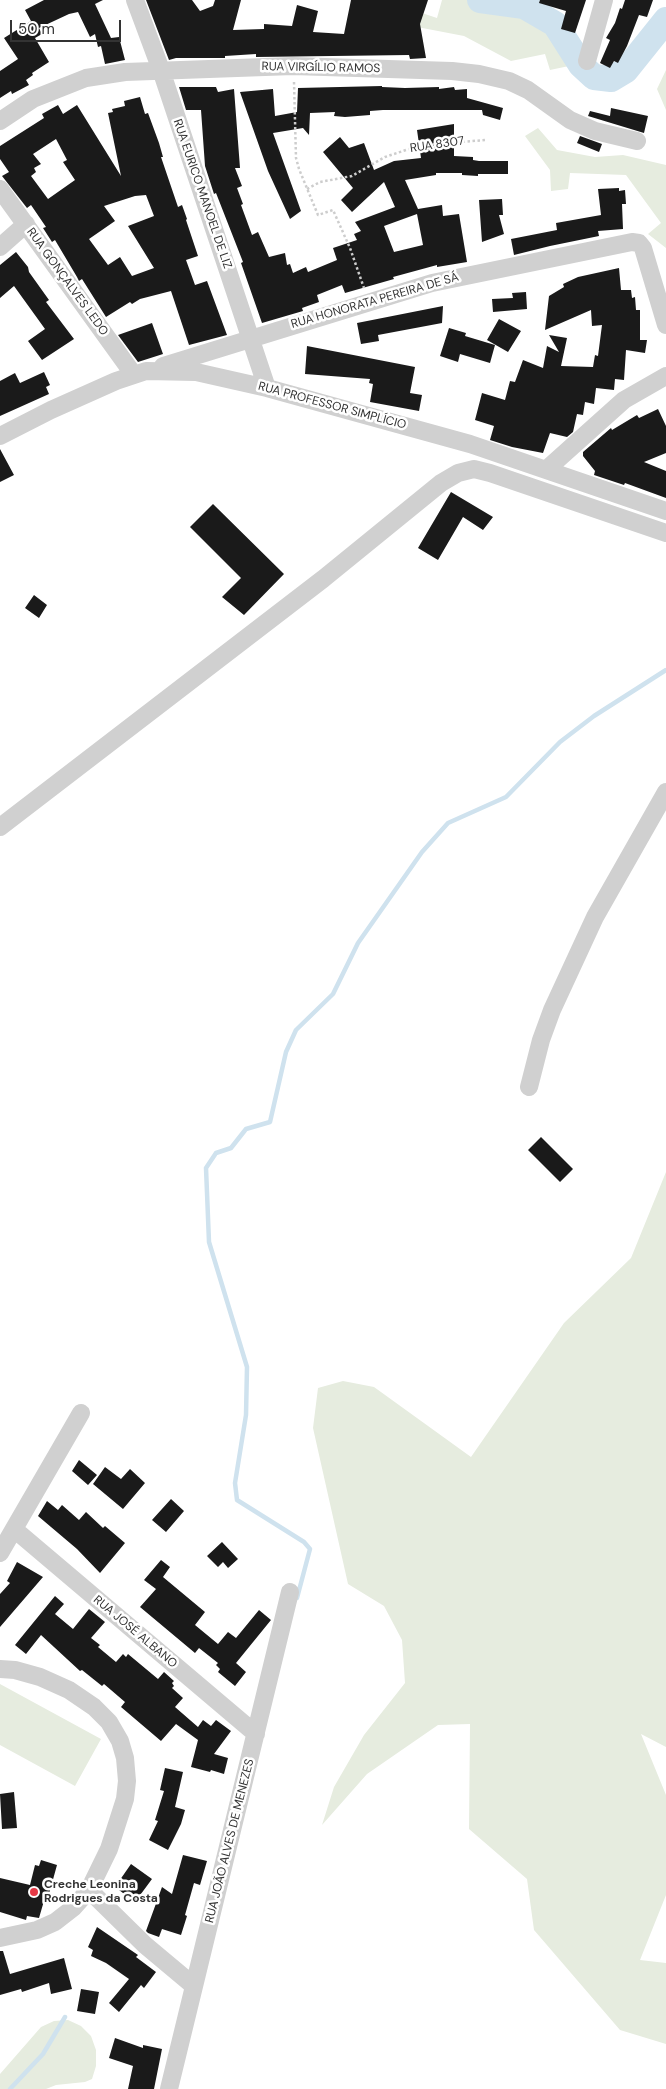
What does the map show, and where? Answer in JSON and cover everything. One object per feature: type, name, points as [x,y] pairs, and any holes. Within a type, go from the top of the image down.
[{"type":"street","name":"RUA EURICO MANOEL DE LIZ","points":[[135,0],[161,70],[268,388]]},
{"type":"street","points":[[587,61],[604,0]]},
{"type":"street","name":"RUA VIRGÍLIO RAMOS","points":[[0,120],[34,99],[86,78],[125,72],[293,66],[452,71],[479,74],[509,81],[528,90],[570,120],[595,130],[637,141]]},
{"type":"street","name":"RUA GONÇALVES LEDO","points":[[0,189],[140,373]]},
{"type":"street","points":[[0,247],[26,224]]},
{"type":"street","name":"RUA HONORATA PEREIRA DE SÁ","points":[[140,373],[456,277],[632,242],[639,243],[643,248],[666,325]]},
{"type":"street","name":"RUA PROFESSOR SIMPLÍCIO","points":[[0,436],[59,407],[140,373],[196,372],[268,388],[422,430],[546,469],[666,511]]},
{"type":"street","points":[[546,469],[624,400],[666,376]]},
{"type":"street","points":[[0,827],[324,579],[441,483],[458,473],[474,469],[490,472],[666,534]]},
{"type":"street","points":[[529,1087],[541,1040],[552,1010],[595,917],[666,792]]},
{"type":"street","points":[[0,1553],[81,1413]]},
{"type":"street","name":"RUA JOSÉ ALBANO","points":[[14,1529],[256,1734]]},
{"type":"street","name":"RUA JOÃO ALVES DE MENEZES","points":[[169,2089],[290,1592]]},
{"type":"street","points":[[0,1669],[15,1670],[40,1677],[69,1690],[94,1707],[109,1722],[120,1741],[125,1758],[127,1781],[125,1799],[110,1849],[89,1890],[74,1908],[55,1922],[37,1930],[0,1938]]},
{"type":"street","points":[[89,1890],[145,1945],[194,1986]]},
{"type":"path","points":[[293,66],[296,158],[318,215],[333,210],[350,248],[369,302]]},
{"type":"path","name":"RUA 8307","points":[[308,189],[320,182],[352,176],[385,157],[421,145],[486,140]]},
{"type":"shaded area","points":[[442,0],[492,0],[497,7],[537,16],[561,41],[569,66],[550,70],[545,54],[511,61],[464,36],[412,26],[419,12],[437,18]]},
{"type":"shaded area","points":[[666,70],[666,110],[657,89]]},
{"type":"shaded area","points":[[538,128],[557,150],[595,157],[623,155],[666,165],[666,248],[648,234],[661,223],[626,175],[570,173],[568,189],[551,191],[550,170],[525,136]]},
{"type":"shaded area","points":[[666,1172],[666,1747],[641,1734],[666,1795],[666,1895],[640,1960],[666,1963],[666,2044],[620,2030],[534,1930],[527,1879],[469,1829],[470,1724],[438,1725],[367,1774],[322,1825],[334,1787],[364,1735],[405,1683],[402,1640],[384,1606],[348,1584],[313,1428],[318,1388],[343,1381],[374,1387],[471,1457],[564,1323],[631,1258]]},
{"type":"shaded area","points":[[0,1684],[101,1739],[75,1786],[0,1745]]},
{"type":"shaded area","points":[[68,2020],[81,2026],[91,2036],[96,2050],[96,2066],[92,2079],[85,2082],[56,2085],[46,2089],[0,2089],[0,2074],[41,2027],[54,2021]]},
{"type":"building","points":[[44,0],[103,0],[95,4],[111,38],[119,37],[125,60],[105,64],[101,46],[98,47],[95,34],[90,37],[78,12],[69,14],[39,28],[42,34],[35,38],[49,62],[32,73],[33,75],[26,80],[29,85],[12,94],[11,91],[0,98],[0,71],[18,59],[4,38],[31,21],[25,10]]},
{"type":"building","points":[[146,0],[192,0],[200,11],[213,6],[215,0],[241,0],[233,30],[264,29],[264,24],[292,26],[297,5],[318,11],[313,32],[344,34],[351,0],[428,0],[420,24],[426,58],[410,59],[409,55],[256,57],[256,54],[225,56],[225,58],[176,58],[169,60]]},
{"type":"building","points":[[540,0],[586,0],[575,33],[561,29],[566,11],[539,3]]},
{"type":"building","points":[[625,0],[653,0],[647,17],[639,15],[618,63],[614,61],[610,68],[600,63],[610,40],[606,38]]},
{"type":"building","points":[[382,86],[405,88],[439,87],[439,89],[454,87],[455,90],[467,89],[467,98],[503,108],[500,120],[483,115],[482,110],[383,110],[370,111],[370,115],[345,117],[334,116],[335,112],[310,113],[309,135],[303,128],[273,133],[301,211],[290,219],[268,171],[240,92],[273,89],[275,116],[297,112],[298,88]]},
{"type":"building","points":[[179,87],[216,87],[218,92],[234,89],[240,168],[235,168],[242,186],[237,188],[243,204],[241,205],[252,235],[258,232],[269,257],[285,253],[287,265],[290,264],[293,273],[306,267],[308,272],[337,260],[333,248],[357,240],[354,234],[361,231],[355,222],[395,207],[384,182],[352,212],[341,200],[353,188],[323,152],[340,137],[349,148],[364,143],[374,170],[394,161],[421,158],[417,130],[454,124],[454,156],[473,157],[473,160],[479,161],[508,161],[508,174],[478,174],[478,176],[462,175],[462,173],[436,173],[436,175],[405,180],[418,209],[442,205],[443,216],[459,214],[467,262],[437,267],[437,265],[345,293],[342,285],[317,295],[319,302],[302,308],[303,311],[262,323],[241,263],[243,262],[216,193],[214,194],[205,166],[201,110],[186,110]],"holes":[[[417,214],[423,245],[394,252],[384,226]]]},
{"type":"building","points":[[140,97],[145,114],[148,113],[178,207],[182,205],[198,256],[186,260],[195,285],[207,281],[227,335],[189,345],[171,291],[140,299],[132,304],[130,302],[106,317],[82,279],[79,281],[55,240],[52,242],[43,228],[46,227],[31,205],[27,208],[2,176],[9,172],[0,159],[0,146],[44,118],[42,114],[58,105],[63,114],[77,105],[121,176],[108,113],[113,112],[112,109],[125,106],[124,101]],"holes":[[[56,139],[67,160],[63,162],[75,180],[48,199],[31,176],[36,172],[34,168],[41,164],[33,154]],[[146,195],[154,216],[128,226],[154,268],[132,276],[120,257],[108,265],[89,239],[115,221],[104,206],[135,196]]]},
{"type":"building","points":[[611,108],[648,116],[644,133],[588,116],[590,111],[610,116]]},
{"type":"building","points":[[580,136],[602,144],[599,152],[577,143]]},
{"type":"building","points":[[619,188],[619,191],[625,190],[626,204],[622,204],[623,229],[598,231],[599,236],[514,255],[511,239],[557,230],[556,223],[601,215],[598,189]]},
{"type":"building","points":[[502,199],[503,215],[499,215],[504,234],[482,242],[479,200]]},
{"type":"building","points":[[16,252],[49,300],[46,302],[74,339],[42,360],[28,341],[45,329],[14,286],[0,298],[0,265]]},
{"type":"building","points":[[619,268],[621,290],[631,290],[632,298],[635,297],[636,310],[640,310],[640,340],[647,340],[645,353],[626,350],[624,380],[615,379],[614,390],[596,388],[594,404],[585,402],[583,415],[577,414],[573,432],[567,437],[550,433],[543,453],[512,447],[490,440],[494,426],[475,420],[482,393],[505,400],[510,381],[515,382],[523,360],[543,368],[547,346],[559,352],[549,335],[567,338],[561,366],[593,367],[595,355],[598,356],[602,325],[592,326],[591,310],[545,330],[549,296],[564,287],[563,284],[578,277]]},
{"type":"building","points":[[526,292],[527,309],[493,312],[492,299],[513,298],[512,293]]},
{"type":"building","points":[[443,306],[442,323],[378,335],[379,341],[361,344],[357,323]]},
{"type":"building","points":[[499,319],[521,331],[508,352],[487,340]]},
{"type":"building","points":[[152,323],[163,354],[138,362],[118,335]]},
{"type":"building","points":[[449,328],[466,333],[465,336],[495,345],[490,363],[460,354],[458,362],[440,356]]},
{"type":"building","points":[[307,346],[415,367],[410,393],[422,395],[419,411],[370,402],[373,384],[369,383],[370,379],[305,374]]},
{"type":"building","points":[[44,372],[50,385],[46,387],[49,394],[0,416],[0,381],[15,373],[20,383]]},
{"type":"building","points":[[658,409],[666,426],[666,453],[644,462],[666,471],[666,498],[625,483],[624,485],[594,475],[595,471],[583,456],[583,452],[611,428],[612,430],[637,415],[639,418]]},
{"type":"building","points":[[0,449],[14,475],[0,482]]},
{"type":"building","points":[[451,492],[493,517],[483,530],[463,517],[438,560],[418,548]]},
{"type":"building","points":[[213,504],[284,574],[244,615],[222,597],[241,578],[190,527]]},
{"type":"building","points":[[34,595],[47,605],[39,618],[25,608]]},
{"type":"building","points":[[541,1137],[573,1169],[560,1182],[528,1150]]},
{"type":"building","points":[[79,1460],[97,1475],[88,1485],[72,1471]]},
{"type":"building","points":[[105,1467],[121,1479],[130,1469],[145,1483],[123,1509],[93,1484]]},
{"type":"building","points":[[171,1499],[184,1511],[166,1532],[152,1520]]},
{"type":"building","points":[[47,1501],[58,1510],[62,1505],[79,1520],[86,1512],[103,1528],[105,1526],[125,1543],[100,1573],[77,1549],[38,1516]]},
{"type":"building","points":[[222,1542],[238,1559],[228,1568],[223,1562],[218,1567],[207,1556]]},
{"type":"building","points":[[161,1560],[170,1567],[163,1577],[205,1612],[195,1625],[218,1644],[228,1632],[236,1638],[259,1610],[271,1620],[236,1663],[246,1672],[235,1686],[218,1672],[220,1669],[216,1665],[218,1663],[199,1648],[195,1653],[140,1607],[156,1589],[144,1580]]},
{"type":"building","points":[[17,1562],[43,1577],[0,1627],[0,1594],[10,1583],[7,1581]]},
{"type":"building","points":[[55,1596],[64,1604],[55,1614],[73,1629],[89,1609],[105,1622],[91,1638],[100,1645],[98,1647],[116,1662],[123,1654],[126,1657],[128,1654],[158,1679],[164,1672],[174,1681],[172,1688],[183,1698],[175,1707],[198,1727],[203,1720],[211,1726],[216,1720],[231,1731],[214,1754],[228,1758],[224,1774],[191,1767],[198,1740],[176,1724],[161,1741],[121,1707],[125,1702],[104,1684],[102,1686],[82,1670],[80,1671],[41,1635],[26,1654],[15,1645]]},
{"type":"building","points":[[165,1768],[183,1772],[175,1807],[185,1810],[181,1824],[168,1850],[149,1840],[158,1821],[155,1820],[164,1791],[160,1790]]},
{"type":"building","points":[[14,1792],[17,1828],[2,1829],[0,1794]]},
{"type":"building","points":[[183,1855],[207,1861],[200,1885],[194,1883],[181,1935],[162,1929],[159,1937],[148,1933],[146,1931],[162,1887],[172,1894]]},
{"type":"building","points":[[41,1860],[57,1865],[49,1894],[46,1894],[39,1918],[27,1916],[26,1920],[0,1912],[0,1878],[30,1885],[35,1865],[39,1866]]},
{"type":"building","points":[[131,1864],[152,1879],[135,1902],[115,1887]]},
{"type":"building","points":[[97,1927],[138,1955],[136,1957],[156,1972],[144,1988],[141,1985],[119,2012],[109,2003],[129,1979],[106,1963],[91,1956],[93,1950],[88,1947]]},
{"type":"building","points":[[0,1951],[3,1951],[10,1974],[64,1958],[72,1989],[51,1994],[49,1983],[22,1992],[21,1989],[0,1995]]},
{"type":"building","points":[[81,1989],[99,1992],[95,2014],[77,2011]]},
{"type":"building","points":[[115,2038],[143,2048],[143,2045],[162,2049],[154,2089],[128,2089],[133,2066],[109,2058]]},
{"type":"waterway","points":[[480,0],[524,6],[555,24],[581,65],[594,77],[611,79],[626,70],[666,20]]},
{"type":"waterway","points":[[297,1598],[310,1549],[304,1542],[237,1500],[235,1483],[246,1415],[247,1367],[209,1242],[206,1168],[216,1153],[231,1148],[246,1129],[270,1122],[286,1052],[296,1030],[333,994],[358,943],[422,852],[448,823],[506,797],[560,742],[594,716],[666,670]]},
{"type":"waterway","points":[[10,2089],[43,2054],[65,2017]]},
{"type":"place","name":"Creche Leonina Rodrigues da Costa","points":[[34,1892]]}]
